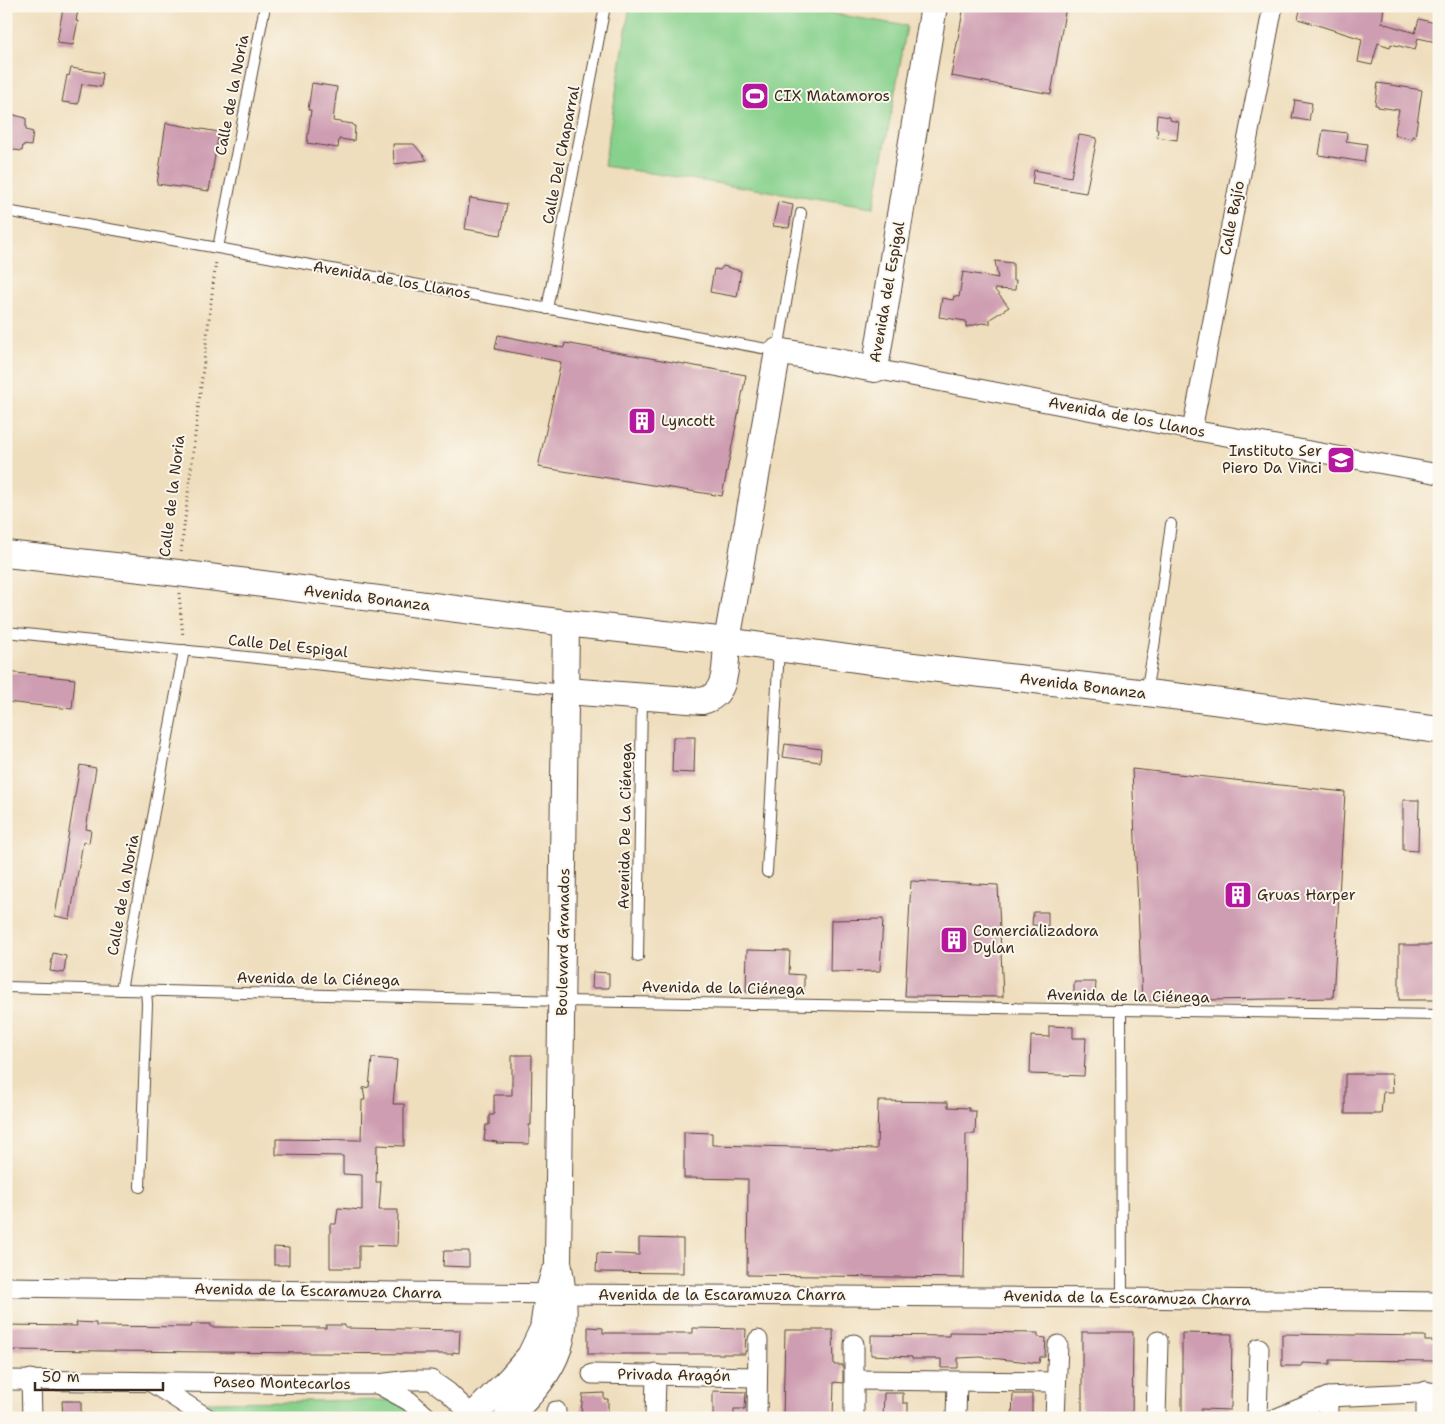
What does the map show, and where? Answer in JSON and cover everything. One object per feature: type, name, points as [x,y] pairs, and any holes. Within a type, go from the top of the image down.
[{"type":"street","name":"Avenida del Espigal","points":[[778,351],[876,369],[934,6]]},
{"type":"street","name":"Calle Bajío","points":[[1192,430],[1273,6]]},
{"type":"street","points":[[566,691],[702,701],[712,699],[720,691],[724,682],[727,641],[778,351]]},
{"type":"street","name":"Avenida de los Llanos","points":[[876,369],[1192,430],[1439,474]]},
{"type":"street","name":"Avenida Bonanza","points":[[6,554],[178,573],[566,623],[727,641],[870,661],[1439,730]]},
{"type":"street","name":"Boulevard Granados","points":[[473,1417],[530,1356],[543,1329],[556,1294],[562,1001],[566,623]]},
{"type":"street","name":"Avenida de la Escaramuza Charra","points":[[6,1287],[1439,1302]]},
{"type":"street","name":"Boulevard Granados","points":[[507,1418],[527,1398],[551,1367],[560,1348],[564,1327],[556,1294]]},
{"type":"street","points":[[757,1418],[758,1340]]},
{"type":"street","points":[[1156,1418],[1158,1341]]},
{"type":"street","points":[[854,1344],[854,1418]]},
{"type":"street","points":[[1055,1418],[1058,1344]]},
{"type":"street","points":[[1257,1418],[1259,1348]]},
{"type":"street","name":"Privada Aragón","points":[[592,1374],[757,1377]]},
{"type":"street","points":[[655,1418],[656,1374]]},
{"type":"street","points":[[32,1379],[32,1418]]},
{"type":"street","name":"Paseo Montecarlos","points":[[6,1380],[378,1384],[410,1380],[431,1380],[448,1392],[473,1417]]},
{"type":"street","points":[[855,1380],[1056,1382]]},
{"type":"street","points":[[151,1382],[207,1418]]},
{"type":"street","points":[[956,1418],[957,1382]]},
{"type":"street","name":"Paseo Montecarlos","points":[[378,1384],[409,1401],[428,1418]]},
{"type":"street","points":[[1277,1418],[1328,1398],[1432,1392],[1426,1418]]},
{"type":"street","points":[[1328,1398],[1328,1418]]},
{"type":"lane","name":"Calle de la Noria","points":[[218,248],[265,6]]},
{"type":"lane","name":"Calle Del Chaparral","points":[[547,308],[605,6]]},
{"type":"lane","name":"Avenida de los Llanos","points":[[6,211],[778,351]]},
{"type":"lane","points":[[778,351],[801,213]]},
{"type":"lane","points":[[1146,693],[1171,524]]},
{"type":"lane","name":"Calle Del Espigal","points":[[6,632],[566,691]]},
{"type":"lane","points":[[767,872],[778,648]]},
{"type":"lane","name":"Calle de la Noria","points":[[121,990],[184,650]]},
{"type":"lane","name":"Avenida De La Ciénega","points":[[638,957],[642,696]]},
{"type":"lane","name":"Avenida de la Ciénega","points":[[6,987],[562,1001],[1439,1015]]},
{"type":"lane","points":[[140,1187],[147,1014],[146,990]]},
{"type":"lane","points":[[1122,1011],[1122,1298]]},
{"type":"path","name":"Calle de la Noria","points":[[184,650],[178,573],[218,248]]},
{"type":"green space","name":"CIX Matamoros","points":[[630,6],[786,6],[907,26],[874,207],[604,166]]},
{"type":"green space","points":[[405,1400],[424,1418],[236,1418],[201,1402]]},
{"type":"building","points":[[964,6],[1066,6],[1051,94],[951,76]]},
{"type":"building","points":[[1301,6],[1331,10],[1332,6],[1384,6],[1382,23],[1415,33],[1419,19],[1439,24],[1439,32],[1436,42],[1418,38],[1415,50],[1391,44],[1390,47],[1378,43],[1372,65],[1358,62],[1362,39],[1298,19]]},
{"type":"building","points":[[63,8],[78,10],[76,21],[78,21],[73,45],[57,43]]},
{"type":"building","points":[[71,68],[103,73],[101,87],[82,84],[78,104],[62,102],[67,75],[69,76]]},
{"type":"building","points":[[312,83],[337,87],[333,121],[353,124],[355,126],[354,141],[339,139],[338,148],[307,143],[311,110],[308,110]]},
{"type":"building","points":[[1378,83],[1422,90],[1415,137],[1412,136],[1412,139],[1394,135],[1399,110],[1375,105]]},
{"type":"building","points":[[1295,100],[1312,103],[1309,121],[1292,118]]},
{"type":"building","points":[[6,113],[26,118],[26,130],[33,132],[31,146],[23,145],[22,151],[6,149]]},
{"type":"building","points":[[1157,115],[1170,117],[1170,120],[1179,122],[1177,140],[1157,137]]},
{"type":"building","points":[[166,123],[219,132],[209,191],[157,184]]},
{"type":"building","points":[[1323,130],[1347,133],[1346,141],[1367,144],[1364,162],[1319,155]]},
{"type":"building","points":[[1079,135],[1097,138],[1086,193],[1032,184],[1034,170],[1071,177]]},
{"type":"building","points":[[393,144],[414,144],[427,160],[394,164]]},
{"type":"building","points":[[470,198],[507,204],[501,235],[465,229]]},
{"type":"building","points":[[778,202],[793,205],[789,228],[773,226]]},
{"type":"building","points":[[995,261],[1013,263],[1013,280],[1016,280],[1015,290],[994,289],[1009,307],[990,319],[990,324],[982,323],[966,327],[966,321],[939,317],[942,298],[953,300],[954,296],[959,297],[963,272],[998,278]]},
{"type":"building","points":[[723,266],[741,271],[737,297],[710,292],[714,269],[720,270]]},
{"type":"building","name":"Lyncott","points":[[498,335],[564,348],[565,343],[746,375],[722,496],[538,467],[561,362],[495,349]]},
{"type":"building","points":[[6,672],[75,679],[72,709],[6,702]]},
{"type":"building","points":[[673,737],[695,737],[694,773],[672,772]]},
{"type":"building","points":[[785,744],[821,749],[820,762],[783,757]]},
{"type":"building","points":[[80,765],[96,768],[86,829],[91,830],[89,843],[83,842],[70,919],[55,916]]},
{"type":"building","name":"Gruas Harper","points":[[1132,769],[1345,792],[1333,998],[1142,1001]]},
{"type":"building","points":[[1403,800],[1419,800],[1418,851],[1403,850]]},
{"type":"building","name":"Comercializadora Dylan","points":[[911,881],[998,885],[1003,997],[905,996]]},
{"type":"building","points":[[1033,912],[1048,912],[1048,926],[1032,925]]},
{"type":"building","points":[[883,919],[880,971],[830,972],[831,920]]},
{"type":"building","points":[[1399,945],[1439,945],[1439,1000],[1399,1000]]},
{"type":"building","points":[[747,950],[790,951],[789,974],[804,975],[804,994],[746,992]]},
{"type":"building","points":[[53,953],[66,956],[64,973],[50,971]]},
{"type":"building","points":[[593,972],[609,973],[609,988],[592,988]]},
{"type":"building","points":[[1074,982],[1096,982],[1095,996],[1074,996]]},
{"type":"building","points":[[1049,1026],[1073,1027],[1073,1038],[1086,1038],[1084,1076],[1030,1074],[1031,1036],[1049,1037]]},
{"type":"building","points":[[512,1055],[532,1055],[529,1144],[496,1143],[484,1140],[486,1125],[489,1125],[489,1115],[494,1115],[494,1095],[512,1095]]},
{"type":"building","points":[[372,1058],[397,1060],[393,1104],[404,1104],[404,1146],[377,1145],[376,1182],[381,1182],[379,1210],[398,1210],[397,1246],[359,1245],[359,1268],[330,1268],[330,1224],[336,1224],[338,1208],[362,1210],[362,1175],[343,1174],[343,1156],[276,1155],[276,1139],[361,1140],[362,1100],[365,1100],[363,1088],[369,1087]]},
{"type":"building","points":[[1345,1074],[1392,1074],[1393,1092],[1383,1092],[1381,1114],[1345,1114]]},
{"type":"building","points":[[878,1101],[948,1102],[948,1107],[969,1108],[969,1111],[976,1111],[975,1134],[966,1134],[964,1278],[747,1275],[748,1179],[684,1178],[684,1132],[712,1133],[712,1145],[877,1149]]},
{"type":"building","points":[[639,1238],[683,1239],[683,1273],[596,1272],[597,1253],[639,1255]]},
{"type":"building","points":[[274,1247],[289,1248],[289,1265],[274,1265]]},
{"type":"building","points":[[444,1251],[469,1251],[469,1267],[443,1266]]},
{"type":"building","points":[[76,1322],[96,1323],[96,1326],[191,1327],[192,1324],[211,1324],[211,1327],[326,1328],[326,1325],[345,1325],[345,1328],[460,1330],[459,1353],[6,1350],[6,1325],[77,1326]]},
{"type":"building","points":[[588,1327],[603,1328],[603,1333],[693,1333],[693,1328],[746,1329],[745,1354],[588,1354]]},
{"type":"building","points":[[785,1330],[833,1330],[834,1365],[843,1365],[843,1383],[834,1382],[833,1417],[783,1417]]},
{"type":"building","points":[[949,1332],[1038,1333],[1038,1337],[1046,1338],[1045,1357],[1040,1357],[1039,1363],[980,1357],[958,1358],[958,1368],[941,1368],[941,1359],[912,1359],[912,1357],[871,1355],[871,1335],[949,1336]]},
{"type":"building","points":[[1082,1332],[1133,1332],[1132,1418],[1083,1417]]},
{"type":"building","points":[[1182,1333],[1232,1334],[1230,1410],[1201,1409],[1201,1418],[1182,1418]]},
{"type":"building","points":[[1282,1334],[1425,1336],[1425,1341],[1439,1341],[1439,1359],[1437,1361],[1330,1360],[1330,1364],[1302,1363],[1302,1366],[1282,1366]]},
{"type":"building","points":[[713,1391],[746,1392],[745,1409],[734,1409],[734,1418],[713,1418]]},
{"type":"building","points":[[604,1393],[604,1399],[608,1399],[608,1418],[583,1418],[583,1411],[581,1411],[583,1394]]},
{"type":"building","points":[[884,1393],[903,1393],[903,1403],[908,1403],[908,1418],[883,1418]]},
{"type":"building","points":[[1013,1394],[1032,1394],[1032,1418],[1012,1418]]},
{"type":"building","points":[[62,1401],[81,1401],[81,1416],[63,1416]]},
{"type":"place","name":"CIX Matamoros","points":[[755,96]]},
{"type":"place","name":"Lyncott","points":[[642,421]]},
{"type":"place","name":"Instituto Ser Piero Da Vinci","points":[[1341,460]]},
{"type":"place","name":"Gruas Harper","points":[[1238,895]]},
{"type":"place","name":"Comercializadora Dylan","points":[[954,940]]}]
